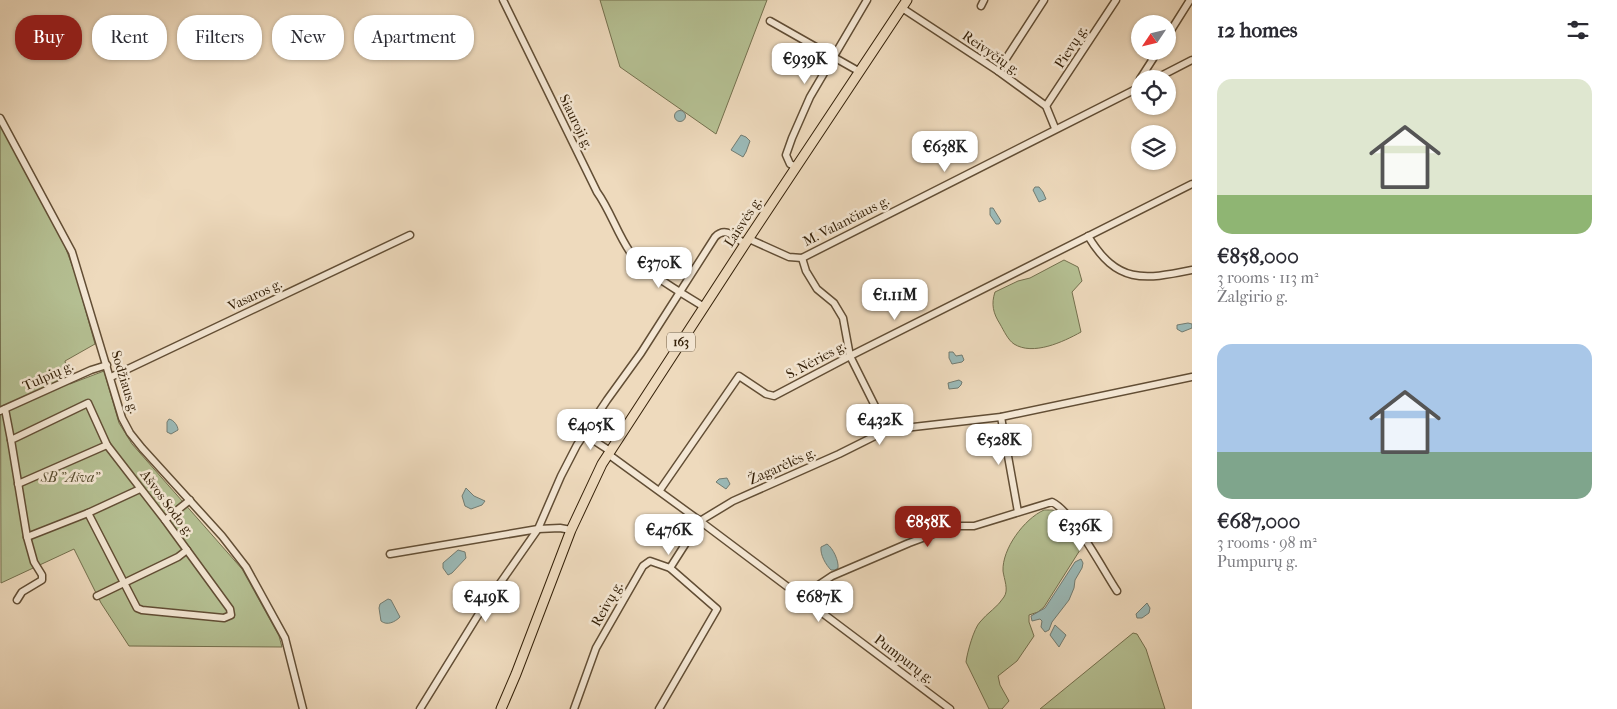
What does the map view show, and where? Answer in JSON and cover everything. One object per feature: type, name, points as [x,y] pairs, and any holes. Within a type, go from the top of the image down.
[{"type":"main road","name":"Laisvės g.","points":[[501,709],[571,530],[591,485],[609,452],[905,4]]},
{"type":"street","name":"Siauroji g.","points":[[503,0],[592,183],[630,252],[648,270],[704,306]]},
{"type":"street","points":[[796,167],[788,160],[787,150],[810,96],[867,0]]},
{"type":"street","points":[[998,71],[1044,0]]},
{"type":"street","name":"Pievų g.","points":[[1046,106],[1116,0]]},
{"type":"street","points":[[1176,22],[1190,0]]},
{"type":"street","name":"Reivyčių g.","points":[[905,4],[1046,106]]},
{"type":"street","points":[[770,20],[860,72]]},
{"type":"street","points":[[1173,70],[1192,60]]},
{"type":"street","name":"M. Valančiaus g.","points":[[680,291],[700,258],[720,232],[726,231],[789,257],[802,258],[1131,91]]},
{"type":"street","points":[[1046,106],[1055,128]]},
{"type":"street","name":"Sodžiaus g.","points":[[0,118],[72,252],[122,418],[130,433],[142,448],[222,536],[246,567],[285,638],[303,709]]},
{"type":"street","name":"S. Nėries g.","points":[[660,490],[739,376],[766,394],[774,396],[1192,184]]},
{"type":"street","name":"Vasaros g.","points":[[111,377],[410,235]]},
{"type":"street","points":[[1088,236],[1107,262],[1122,272],[1139,277],[1156,277],[1192,270]]},
{"type":"street","points":[[802,258],[817,290],[834,303],[843,318],[850,356],[887,430]]},
{"type":"street","points":[[420,709],[480,612],[538,529],[561,476],[584,434],[641,353],[680,291]]},
{"type":"street","name":"Tulpių g.","points":[[2,410],[91,370],[107,365]]},
{"type":"street","name":"Žagarėlės g.","points":[[700,521],[734,501],[840,454],[887,430],[1001,417],[1192,377]]},
{"type":"street","name":"Ašvos Sodo g.","points":[[11,440],[88,403],[107,445],[165,520],[230,609],[232,615],[224,618],[142,610],[137,608],[124,583]]},
{"type":"street","points":[[2,410],[11,440],[27,537],[34,562],[42,575],[42,580],[22,592],[16,600]]},
{"type":"street","points":[[1001,417],[1018,512]]},
{"type":"street","points":[[584,434],[700,521],[670,568]]},
{"type":"street","points":[[18,484],[107,445]]},
{"type":"street","points":[[27,537],[88,513],[140,489]]},
{"type":"street","points":[[165,520],[190,500]]},
{"type":"street","points":[[802,596],[832,576],[908,543],[955,526],[974,526],[1052,502],[1061,506],[1072,520],[1117,591]]},
{"type":"street","points":[[88,513],[124,583]]},
{"type":"street","name":"Pumpurų g.","points":[[700,521],[950,709]]},
{"type":"street","points":[[390,554],[538,529],[560,528],[571,530]]},
{"type":"street","points":[[98,596],[178,556],[186,550]]},
{"type":"street","name":"Reivų g.","points":[[574,709],[596,648],[643,566],[650,561],[670,568],[717,609],[659,709]]},
{"type":"green space","points":[[600,0],[767,0],[716,134],[620,67]]},
{"type":"green space","name":"SB \"Ašva\"","points":[[0,124],[63,241],[76,276],[95,344],[65,361],[70,384],[104,371],[119,423],[132,444],[242,569],[279,636],[282,647],[129,646],[101,603],[74,549],[1,583]]},
{"type":"green space","points":[[1064,260],[1078,267],[1082,281],[1072,292],[1081,332],[1066,340],[1039,348],[1030,349],[1014,344],[1006,335],[994,312],[993,301],[995,292],[1018,281],[1030,278]]},
{"type":"green space","points":[[1044,510],[1052,510],[1061,516],[1069,527],[1080,550],[1044,607],[1038,612],[1029,615],[1029,622],[1034,636],[1017,661],[998,676],[1000,685],[1009,701],[1002,709],[989,709],[966,662],[969,647],[978,625],[1002,601],[1005,594],[1006,588],[1003,571],[1006,553],[1010,544],[1029,520]]},
{"type":"green space","points":[[1133,633],[1137,634],[1146,649],[1165,709],[1040,709]]},
{"type":"water","points":[[680,110],[686,116],[680,122],[674,116]]},
{"type":"water","points":[[741,135],[750,141],[743,157],[731,150]]},
{"type":"water","points":[[1035,187],[1039,187],[1046,199],[1039,202],[1033,190]]},
{"type":"water","points":[[990,208],[993,208],[1001,221],[999,224],[996,224],[990,215]]},
{"type":"water","points":[[1192,324],[1192,328],[1182,332],[1177,329],[1177,325]]},
{"type":"water","points":[[949,352],[953,352],[956,356],[962,355],[964,360],[952,364]]},
{"type":"water","points":[[959,380],[962,382],[958,388],[949,389],[948,383]]},
{"type":"water","points":[[169,419],[178,428],[178,430],[171,434],[167,432],[167,422]]},
{"type":"water","points":[[727,478],[730,484],[726,489],[716,482],[719,479]]},
{"type":"water","points":[[466,488],[474,496],[485,501],[482,505],[471,509],[465,506],[462,496]]},
{"type":"water","points":[[827,544],[837,558],[838,568],[835,570],[831,570],[822,556],[821,547]]},
{"type":"water","points":[[458,550],[465,552],[466,558],[448,575],[443,568],[443,563]]},
{"type":"water","points":[[1081,559],[1083,563],[1082,568],[1075,580],[1069,600],[1052,622],[1049,630],[1045,632],[1041,627],[1042,621],[1040,619],[1032,621],[1031,616],[1045,608],[1075,562]]},
{"type":"water","points":[[388,599],[391,600],[400,617],[393,622],[386,623],[381,621],[379,608],[380,604]]},
{"type":"water","points":[[1147,603],[1150,608],[1149,613],[1142,618],[1137,618],[1136,614]]},
{"type":"water","points":[[1055,625],[1066,635],[1059,647],[1050,635]]}]
